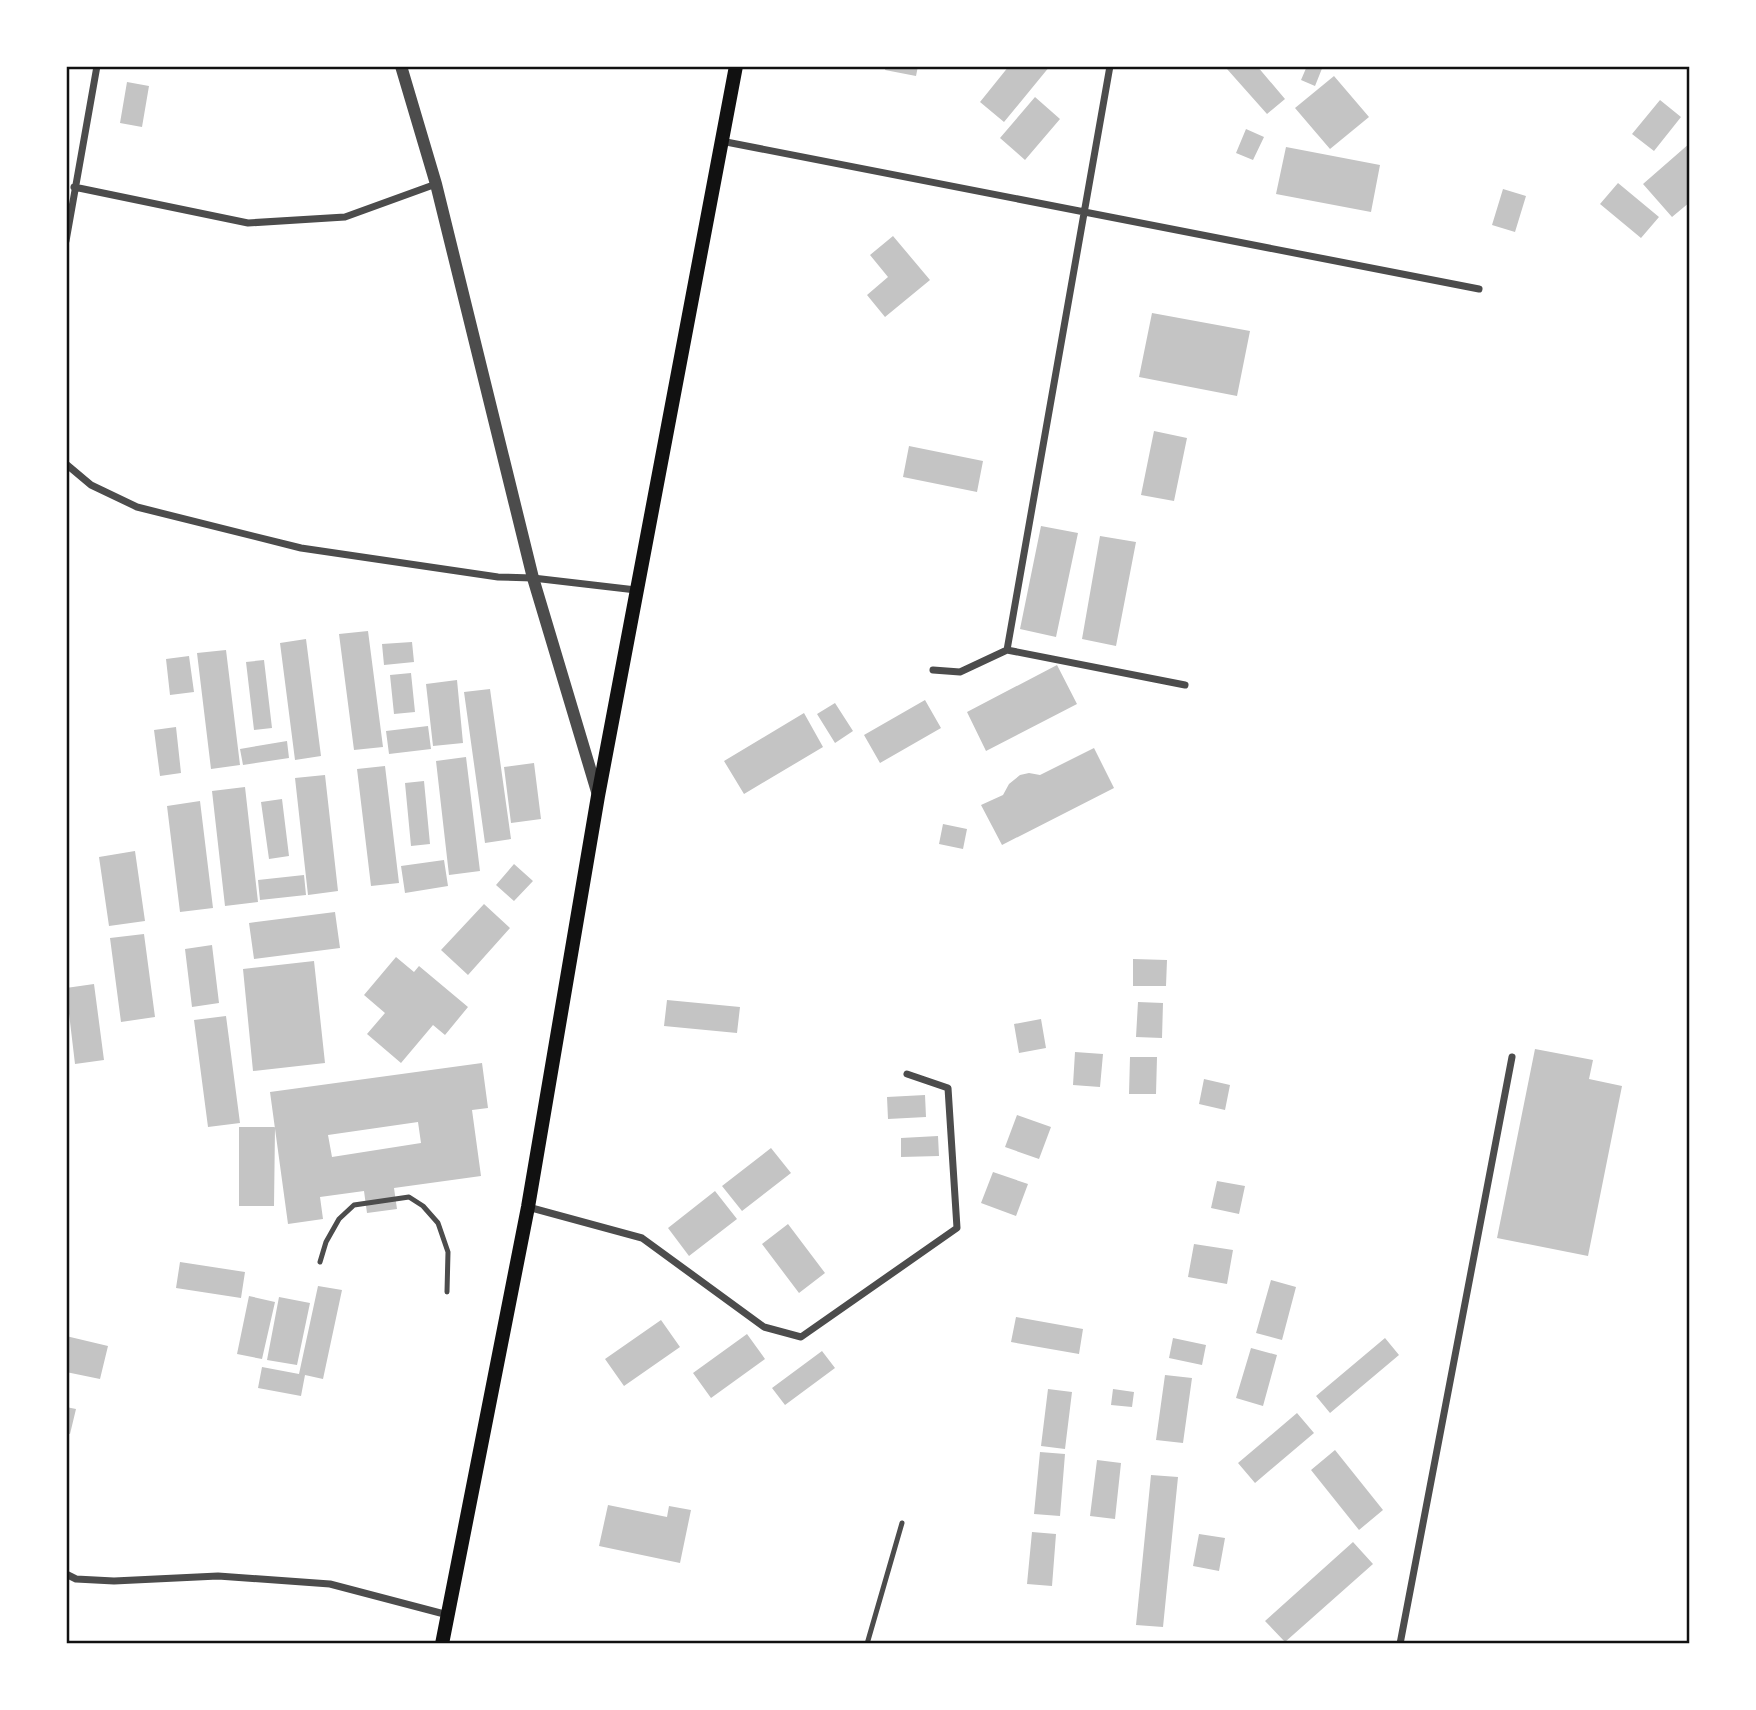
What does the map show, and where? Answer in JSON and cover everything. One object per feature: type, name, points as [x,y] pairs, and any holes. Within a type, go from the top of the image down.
[{"type":"main road","points":[[442,1643],[528,1207],[598,796],[736,66]]},
{"type":"street","points":[[66,241],[97,66]]},
{"type":"street","points":[[401,66],[436,184],[533,578],[598,796]]},
{"type":"street","points":[[1007,650],[1110,66]]},
{"type":"street","points":[[720,140],[1479,289]]},
{"type":"street","points":[[74,187],[248,223],[345,217],[436,184]]},
{"type":"street","points":[[66,464],[91,485],[137,507],[301,548],[498,577],[533,578],[638,591]]},
{"type":"street","points":[[933,670],[960,672],[1007,650],[1185,685]]},
{"type":"street","points":[[1400,1643],[1512,1057]]},
{"type":"street","points":[[528,1207],[642,1238],[764,1327],[801,1337],[957,1228],[948,1088],[907,1074]]},
{"type":"street","points":[[66,1574],[76,1579],[114,1581],[218,1576],[330,1584],[449,1615]]},
{"type":"lane","points":[[320,1262],[326,1242],[339,1219],[354,1205],[408,1197],[423,1206],[438,1223],[448,1252],[446,1292]]},
{"type":"lane","points":[[867,1643],[902,1523]]},
{"type":"building","points":[[886,66],[918,66],[916,76],[885,70]]},
{"type":"building","points":[[1009,66],[1050,66],[1004,122],[980,102]]},
{"type":"building","points":[[1229,66],[1257,66],[1285,99],[1267,114],[1227,69]]},
{"type":"building","points":[[1307,66],[1323,66],[1315,86],[1301,80]]},
{"type":"building","points":[[1334,76],[1369,117],[1330,149],[1295,108]]},
{"type":"building","points":[[127,82],[149,86],[142,127],[120,123]]},
{"type":"building","points":[[1035,97],[1060,119],[1025,160],[1000,138]]},
{"type":"building","points":[[1660,100],[1681,117],[1654,151],[1632,134]]},
{"type":"building","points":[[1246,129],[1264,137],[1253,160],[1236,153]]},
{"type":"building","points":[[1690,143],[1690,202],[1672,217],[1643,184]]},
{"type":"building","points":[[1286,147],[1380,165],[1371,212],[1276,194]]},
{"type":"building","points":[[1618,183],[1659,217],[1641,238],[1600,204]]},
{"type":"building","points":[[1503,189],[1526,196],[1515,232],[1492,225]]},
{"type":"building","points":[[893,236],[930,280],[885,317],[867,295],[888,277],[870,255]]},
{"type":"building","points":[[1152,313],[1250,331],[1237,396],[1139,377]]},
{"type":"building","points":[[1154,431],[1187,438],[1174,501],[1141,495]]},
{"type":"building","points":[[909,446],[983,461],[977,492],[903,477]]},
{"type":"building","points":[[1041,526],[1078,533],[1056,637],[1020,629]]},
{"type":"building","points":[[1100,536],[1136,542],[1116,646],[1082,639]]},
{"type":"building","points":[[368,631],[383,747],[354,750],[339,634]]},
{"type":"building","points":[[306,639],[321,756],[295,760],[280,643]]},
{"type":"building","points":[[412,642],[414,662],[384,665],[382,644]]},
{"type":"building","points":[[226,650],[240,765],[211,769],[197,653]]},
{"type":"building","points":[[189,656],[194,692],[170,695],[166,659]]},
{"type":"building","points":[[264,660],[272,728],[254,730],[246,662]]},
{"type":"building","points":[[1057,665],[1077,704],[986,751],[967,712]]},
{"type":"building","points":[[411,673],[415,712],[394,714],[390,675]]},
{"type":"building","points":[[457,680],[463,743],[433,746],[426,684]]},
{"type":"building","points":[[490,689],[511,839],[485,843],[464,692]]},
{"type":"building","points":[[925,700],[941,728],[880,763],[864,735]]},
{"type":"building","points":[[835,703],[853,731],[835,743],[817,714]]},
{"type":"building","points":[[804,713],[823,747],[744,794],[724,761]]},
{"type":"building","points":[[428,726],[431,749],[389,754],[386,731]]},
{"type":"building","points":[[176,727],[181,773],[160,776],[154,730]]},
{"type":"building","points":[[287,741],[289,758],[243,765],[240,749]]},
{"type":"building","points":[[1094,748],[1114,788],[1002,845],[981,805],[1003,795],[1009,784],[1020,775],[1040,775]]},
{"type":"building","points":[[466,757],[480,871],[449,875],[436,761]]},
{"type":"building","points":[[534,763],[541,819],[511,823],[504,767]]},
{"type":"building","points":[[385,766],[399,883],[371,886],[357,769]]},
{"type":"building","points":[[325,775],[338,891],[308,895],[295,778]]},
{"type":"building","points":[[424,781],[430,844],[411,846],[405,783]]},
{"type":"building","points":[[245,787],[258,902],[225,906],[212,791]]},
{"type":"building","points":[[282,799],[289,856],[269,859],[261,802]]},
{"type":"building","points":[[200,801],[213,908],[180,912],[167,806]]},
{"type":"building","points":[[943,824],[967,829],[963,849],[939,844]]},
{"type":"building","points":[[135,851],[145,921],[109,926],[99,857]]},
{"type":"building","points":[[444,860],[448,886],[405,893],[401,866]]},
{"type":"building","points":[[514,864],[533,881],[514,901],[496,885]]},
{"type":"building","points":[[304,875],[306,895],[260,900],[258,880]]},
{"type":"building","points":[[484,904],[510,928],[468,975],[441,950]]},
{"type":"building","points":[[335,912],[340,948],[254,959],[249,923]]},
{"type":"building","points":[[144,934],[155,1017],[121,1022],[110,938]]},
{"type":"building","points":[[212,945],[219,1003],[192,1007],[185,949]]},
{"type":"building","points":[[396,957],[414,972],[419,966],[468,1007],[445,1035],[433,1025],[401,1063],[367,1034],[385,1013],[364,995]]},
{"type":"building","points":[[1133,959],[1167,960],[1166,986],[1133,986]]},
{"type":"building","points":[[314,961],[325,1063],[253,1071],[243,969]]},
{"type":"building","points":[[94,984],[104,1060],[75,1064],[66,988]]},
{"type":"building","points":[[667,1000],[740,1007],[737,1033],[664,1026]]},
{"type":"building","points":[[1138,1002],[1163,1003],[1162,1038],[1136,1037]]},
{"type":"building","points":[[226,1016],[240,1123],[208,1127],[194,1020]]},
{"type":"building","points":[[1041,1019],[1046,1048],[1019,1053],[1014,1024]]},
{"type":"building","points":[[1535,1049],[1593,1060],[1589,1079],[1622,1086],[1588,1256],[1497,1238]]},
{"type":"building","points":[[1075,1052],[1103,1054],[1100,1087],[1073,1085]]},
{"type":"building","points":[[1130,1057],[1157,1057],[1156,1094],[1129,1094]]},
{"type":"building","points":[[482,1063],[488,1108],[472,1110],[481,1176],[394,1188],[397,1209],[367,1213],[364,1191],[320,1197],[323,1219],[288,1224],[270,1092]],"holes":[[[418,1122],[421,1143],[332,1157],[328,1135]]]},
{"type":"building","points":[[1204,1079],[1230,1085],[1225,1110],[1199,1104]]},
{"type":"building","points":[[925,1095],[926,1117],[888,1119],[887,1097]]},
{"type":"building","points":[[1017,1115],[1051,1127],[1039,1159],[1005,1147]]},
{"type":"building","points":[[239,1127],[275,1127],[274,1206],[239,1206]]},
{"type":"building","points":[[938,1136],[939,1156],[901,1157],[901,1138]]},
{"type":"building","points":[[771,1148],[791,1173],[742,1211],[722,1186]]},
{"type":"building","points":[[993,1172],[1028,1184],[1016,1216],[981,1203]]},
{"type":"building","points":[[1217,1181],[1245,1186],[1239,1214],[1211,1208]]},
{"type":"building","points":[[715,1191],[737,1219],[689,1256],[668,1228]]},
{"type":"building","points":[[788,1224],[825,1273],[799,1293],[762,1244]]},
{"type":"building","points":[[1194,1244],[1233,1250],[1227,1284],[1188,1277]]},
{"type":"building","points":[[180,1262],[245,1272],[241,1298],[176,1288]]},
{"type":"building","points":[[1271,1280],[1296,1287],[1282,1340],[1256,1333]]},
{"type":"building","points":[[318,1286],[342,1290],[323,1379],[305,1375],[301,1396],[258,1388],[262,1367],[299,1374]]},
{"type":"building","points":[[249,1296],[275,1302],[262,1359],[237,1354]]},
{"type":"building","points":[[279,1297],[310,1303],[297,1365],[267,1360]]},
{"type":"building","points":[[1016,1317],[1083,1329],[1079,1354],[1011,1342]]},
{"type":"building","points":[[661,1320],[680,1347],[624,1386],[605,1359]]},
{"type":"building","points":[[747,1334],[765,1359],[711,1398],[693,1373]]},
{"type":"building","points":[[66,1336],[108,1346],[100,1379],[66,1372]]},
{"type":"building","points":[[1173,1338],[1206,1345],[1202,1365],[1169,1358]]},
{"type":"building","points":[[1385,1338],[1399,1355],[1330,1413],[1316,1396]]},
{"type":"building","points":[[1251,1348],[1277,1355],[1263,1406],[1236,1398]]},
{"type":"building","points":[[822,1351],[835,1368],[785,1405],[772,1388]]},
{"type":"building","points":[[1165,1375],[1192,1378],[1183,1443],[1156,1440]]},
{"type":"building","points":[[1048,1389],[1072,1392],[1065,1449],[1041,1446]]},
{"type":"building","points":[[1113,1389],[1134,1392],[1132,1407],[1111,1405]]},
{"type":"building","points":[[66,1407],[76,1409],[70,1434],[66,1433]]},
{"type":"building","points":[[1297,1413],[1314,1433],[1255,1483],[1238,1463]]},
{"type":"building","points":[[1335,1450],[1383,1510],[1359,1530],[1311,1470]]},
{"type":"building","points":[[1040,1452],[1065,1454],[1060,1516],[1034,1514]]},
{"type":"building","points":[[1097,1460],[1121,1463],[1115,1519],[1090,1516]]},
{"type":"building","points":[[1151,1475],[1178,1477],[1163,1627],[1136,1625]]},
{"type":"building","points":[[608,1505],[667,1517],[669,1506],[691,1510],[680,1563],[599,1546]]},
{"type":"building","points":[[1032,1532],[1056,1534],[1052,1586],[1027,1584]]},
{"type":"building","points":[[1199,1534],[1225,1538],[1219,1571],[1193,1566]]},
{"type":"building","points":[[1353,1542],[1373,1564],[1285,1642],[1265,1621]]}]
